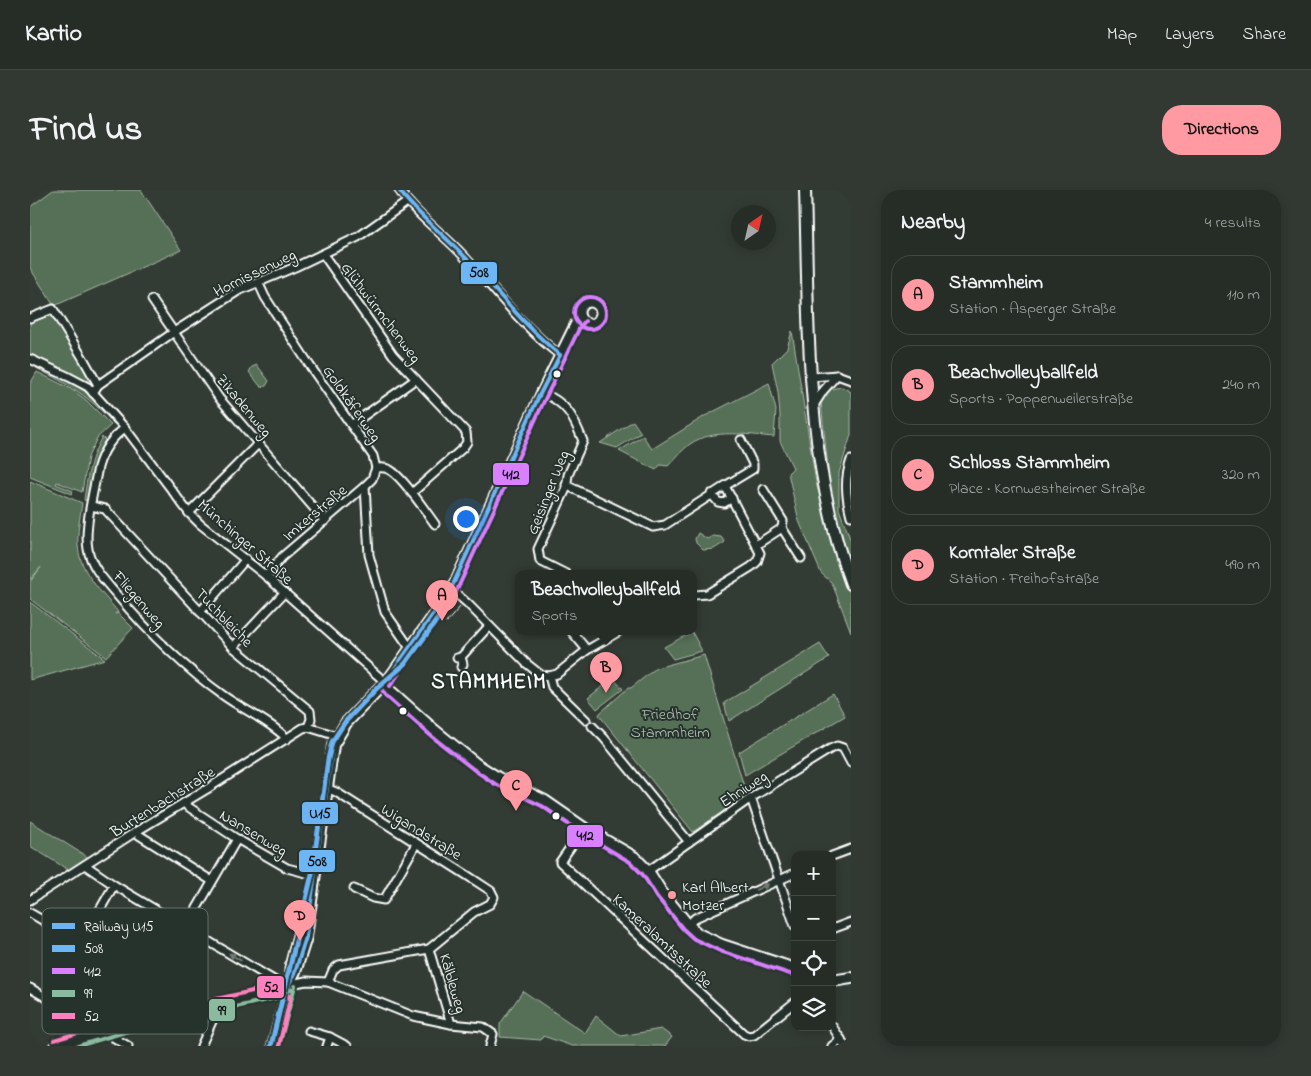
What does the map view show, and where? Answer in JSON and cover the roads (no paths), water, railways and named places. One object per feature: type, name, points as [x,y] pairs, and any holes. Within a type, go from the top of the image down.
[{"type":"street","points":[[399,190],[407,202],[458,250],[524,322],[560,355]]},
{"type":"street","points":[[805,190],[814,406],[825,492],[851,584]]},
{"type":"street","name":"Hornissenweg","points":[[93,393],[98,385],[174,332],[238,291],[259,284],[358,237],[407,202]]},
{"type":"street","name":"Glühwürmchenweg","points":[[323,254],[393,355],[466,432],[467,442],[463,448],[412,493]]},
{"type":"street","name":"Goldkäferweg","points":[[259,284],[265,296],[372,456],[376,468],[387,468],[394,472],[435,524]]},
{"type":"street","name":"Zikadenweg","points":[[152,300],[219,398],[325,521]]},
{"type":"street","points":[[30,318],[53,309],[98,385]]},
{"type":"street","points":[[273,1046],[284,999],[296,970],[306,937],[332,749],[337,736],[346,723],[385,682],[451,589],[541,392],[575,323],[581,318]]},
{"type":"street","name":"Münchinger Straße","points":[[30,359],[88,388],[125,428],[189,513],[200,524],[266,576],[385,682]]},
{"type":"street","points":[[812,377],[837,375],[851,380]]},
{"type":"street","points":[[814,406],[823,390],[837,375]]},
{"type":"street","points":[[351,425],[416,379]]},
{"type":"street","name":"Geisinger Weg","points":[[541,392],[563,404],[575,423],[582,441],[568,475],[566,490],[538,549],[540,561],[558,570]]},
{"type":"street","name":"Fliegenweg","points":[[125,428],[112,439],[101,456],[87,536],[91,559],[103,578],[128,609],[167,650],[223,696],[287,739]]},
{"type":"street","points":[[566,485],[652,527],[665,524],[753,470],[753,464],[741,440]]},
{"type":"street","points":[[189,513],[259,443]]},
{"type":"street","points":[[851,460],[846,482],[851,516]]},
{"type":"street","name":"Imkerstraße","points":[[266,576],[282,558],[365,486],[372,479],[376,468]]},
{"type":"street","points":[[365,486],[369,555],[385,612],[410,648]]},
{"type":"street","points":[[697,595],[706,594],[758,562],[760,553],[725,486]]},
{"type":"street","points":[[763,489],[782,521],[782,528],[801,558]]},
{"type":"street","points":[[712,494],[718,502],[724,503],[732,498]]},
{"type":"street","name":"Tuchbleiche","points":[[91,506],[105,510],[233,648],[310,711],[311,719],[308,727]]},
{"type":"street","points":[[756,544],[782,528]]},
{"type":"street","points":[[200,612],[246,559]]},
{"type":"street","points":[[451,589],[541,675],[557,674],[587,650],[613,635]]},
{"type":"street","points":[[233,648],[284,593]]},
{"type":"street","points":[[461,667],[463,664],[459,658],[489,626]]},
{"type":"street","points":[[574,635],[587,650]]},
{"type":"street","points":[[549,676],[552,687],[586,720]]},
{"type":"street","points":[[385,682],[392,693],[476,764],[498,778],[545,801],[584,828],[634,857],[648,871],[662,893],[688,925],[708,939],[791,968]]},
{"type":"street","points":[[592,726],[604,738],[689,842]]},
{"type":"street","points":[[308,727],[337,736]]},
{"type":"street","name":"Burtenbachstraße","points":[[30,900],[137,831],[303,728],[308,727]]},
{"type":"street","name":"Ehniweg","points":[[648,871],[751,798],[830,749],[837,746],[846,751],[851,763]]},
{"type":"street","name":"Wigandstraße","points":[[326,788],[336,792],[490,891],[494,897],[490,904],[474,912],[430,949]]},
{"type":"street","points":[[751,798],[791,915]]},
{"type":"street","name":"Nansenweg","points":[[184,803],[237,839],[287,868],[314,875]]},
{"type":"street","name":"Kameralamtsstraße","points":[[584,828],[560,862],[744,1034],[754,1035],[791,1005]]},
{"type":"street","points":[[137,831],[140,835],[212,881]]},
{"type":"street","points":[[197,908],[237,839]]},
{"type":"street","points":[[354,889],[373,898],[384,900],[416,844]]},
{"type":"street","points":[[836,855],[851,849]]},
{"type":"street","points":[[85,865],[114,885],[153,908]]},
{"type":"street","points":[[688,925],[695,918],[791,875]]},
{"type":"street","points":[[101,908],[114,885]]},
{"type":"street","points":[[30,913],[42,920]]},
{"type":"street","points":[[836,928],[851,922]]},
{"type":"street","points":[[208,940],[277,982],[289,984],[306,981],[328,982],[412,1016],[451,1024],[483,1027],[493,1034],[490,1046]]},
{"type":"street","points":[[328,982],[333,970],[339,965],[430,949]]},
{"type":"street","name":"Kälbleweg","points":[[430,949],[451,1024]]},
{"type":"street","points":[[836,980],[851,978]]},
{"type":"street","points":[[208,1007],[275,992],[289,984]]},
{"type":"street","points":[[30,988],[42,995]]},
{"type":"street","points":[[275,992],[284,999]]},
{"type":"street","points":[[208,1030],[214,1017],[216,1005]]},
{"type":"street","points":[[309,1031],[330,1037],[347,1046]]},
{"type":"street","points":[[835,1031],[845,1046]]},
{"type":"street","points":[[56,1046],[97,1034]]},
{"type":"street","points":[[107,1034],[128,1046]]},
{"type":"street","points":[[201,1046],[206,1034]]},
{"type":"street","points":[[327,1046],[330,1037]]},
{"type":"street","points":[[832,1046],[841,1039]]},
{"type":"tram line","points":[[439,617],[451,601]]},
{"type":"tram line","points":[[446,623],[460,607]]},
{"type":"rail line","name":"U15","points":[[271,1046],[312,874],[332,742],[345,722],[377,688],[405,664],[439,617]]},
{"type":"place","name":"Stammheim","points":[[442,621]]},
{"type":"place","name":"Beachvolleyballfeld","points":[[606,693]]},
{"type":"place","name":"Schloss Stammheim","points":[[516,811]]},
{"type":"place","name":"Karl Albert Motzer","points":[[672,895]]},
{"type":"place","name":"Korntaler Straße","points":[[300,941]]},
{"type":"district","name":"STAMMHEIM","points":[[489,681]]},
{"type":"park label","name":"Friedhof Stammheim","points":[[670,722]]}]
